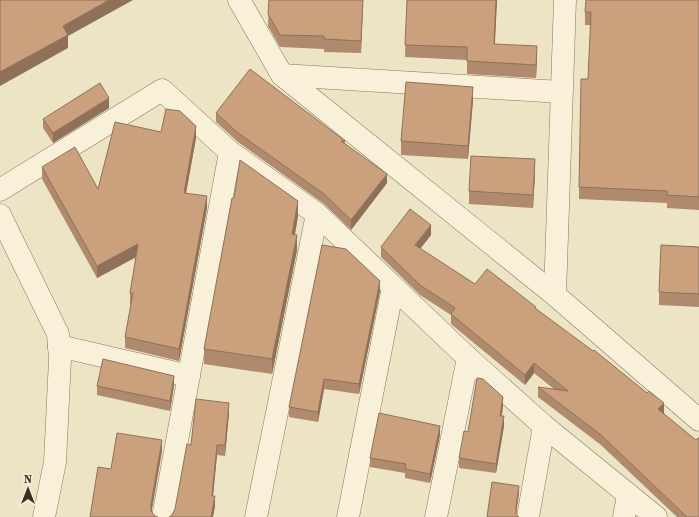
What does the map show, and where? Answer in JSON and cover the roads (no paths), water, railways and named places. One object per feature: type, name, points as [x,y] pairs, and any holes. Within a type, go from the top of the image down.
[{"type":"street","points":[[239,0],[282,75],[555,295],[699,420]]},
{"type":"street","points":[[555,295],[565,0]]},
{"type":"street","points":[[282,75],[561,92]]},
{"type":"street","points":[[0,190],[162,90],[230,152],[317,214],[468,358],[544,426],[626,507],[656,517]]},
{"type":"street","points":[[163,517],[230,152]]},
{"type":"street","points":[[256,517],[317,214]]},
{"type":"street","points":[[0,215],[58,334],[59,405],[55,462],[44,517]]},
{"type":"street","points":[[348,517],[393,287]]},
{"type":"street","points":[[59,346],[189,376]]},
{"type":"street","points":[[436,517],[468,358]]},
{"type":"street","points":[[528,517],[544,426]]}]
